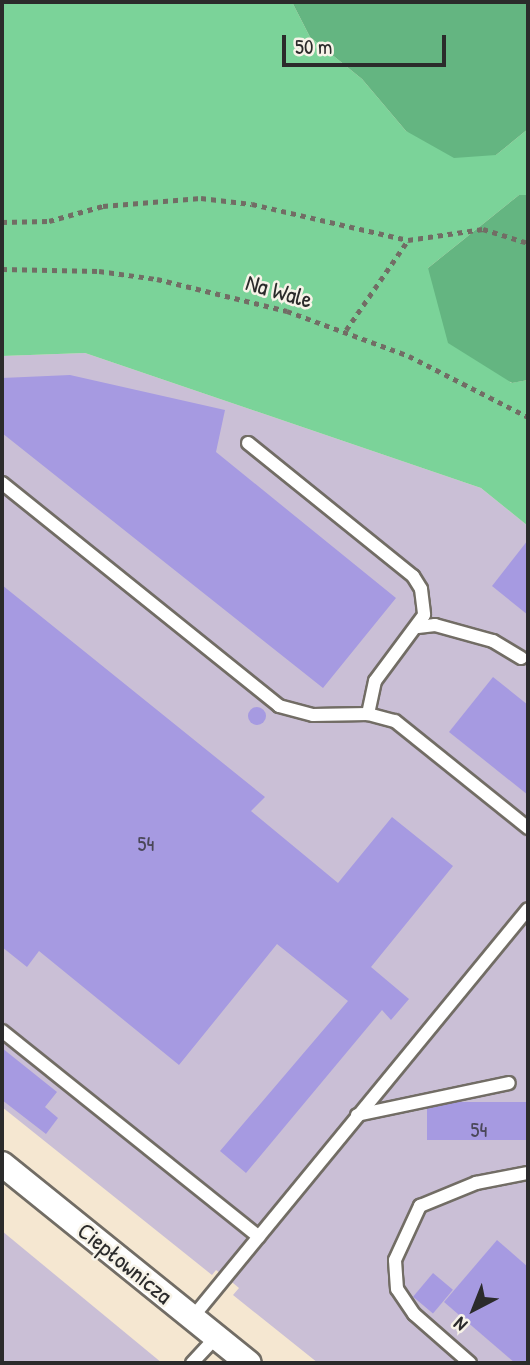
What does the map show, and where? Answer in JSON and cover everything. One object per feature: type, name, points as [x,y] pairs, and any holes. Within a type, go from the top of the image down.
[{"type":"street","name":"Ciepłownicza","points":[[2,1164],[249,1363]]},
{"type":"lane","points":[[248,443],[413,576],[425,603],[418,627],[375,681],[368,714]]},
{"type":"lane","points":[[2,483],[279,706],[313,715],[368,714],[406,728],[528,828]]},
{"type":"lane","points":[[418,627],[435,625],[493,641],[521,659]]},
{"type":"lane","points":[[192,1318],[528,909]]},
{"type":"lane","points":[[2,1031],[259,1237]]},
{"type":"lane","points":[[357,1115],[509,1083]]},
{"type":"lane","points":[[470,1363],[414,1314],[397,1289],[395,1260],[420,1206],[476,1183],[528,1173]]},
{"type":"lane","points":[[192,1363],[216,1337]]},
{"type":"path","points":[[2,222],[49,221],[103,206],[201,198],[252,204],[408,240],[483,229],[528,243]]},
{"type":"path","points":[[346,330],[408,240]]},
{"type":"path","name":"Na Wale","points":[[2,269],[99,271],[157,279],[346,330],[464,381],[528,418]]},
{"type":"shaded area","points":[[85,353],[481,488],[528,526],[528,1363],[318,1363],[233,1295],[239,1288],[227,1278],[216,1270],[212,1275],[2,1107],[2,356]]},
{"type":"shaded area","points":[[2,1231],[162,1363],[2,1363]]},
{"type":"green space","points":[[2,2],[292,2],[310,37],[362,79],[406,131],[496,155],[528,129],[528,195],[519,195],[428,268],[511,383],[528,380],[528,526],[481,488],[85,353],[2,356]]},
{"type":"green space","points":[[292,2],[528,2],[528,129],[496,155],[454,158],[406,131],[362,79],[310,37]]},
{"type":"green space","points":[[519,195],[528,195],[528,380],[512,383],[448,343],[428,268]]},
{"type":"building","points":[[70,375],[225,410],[216,452],[396,598],[323,688],[2,433],[2,378]]},
{"type":"building","points":[[528,540],[528,615],[492,586]]},
{"type":"building","points":[[2,585],[265,797],[251,811],[338,883],[392,817],[453,866],[371,967],[409,999],[391,1020],[382,1010],[246,1173],[220,1151],[348,1001],[277,944],[179,1065],[39,951],[27,967],[2,947]]},
{"type":"building","points":[[493,677],[528,705],[528,795],[449,732]]},
{"type":"building","points":[[253,707],[261,707],[266,716],[264,723],[253,725],[248,720],[248,712]]},
{"type":"building","points":[[2,1048],[57,1092],[45,1107],[58,1118],[46,1134],[2,1100]]},
{"type":"building","points":[[427,1102],[528,1102],[528,1140],[427,1140]]},
{"type":"building","points":[[497,1240],[528,1267],[528,1363],[515,1363],[444,1302]]},
{"type":"building","points":[[433,1273],[453,1290],[433,1313],[413,1297]]}]
